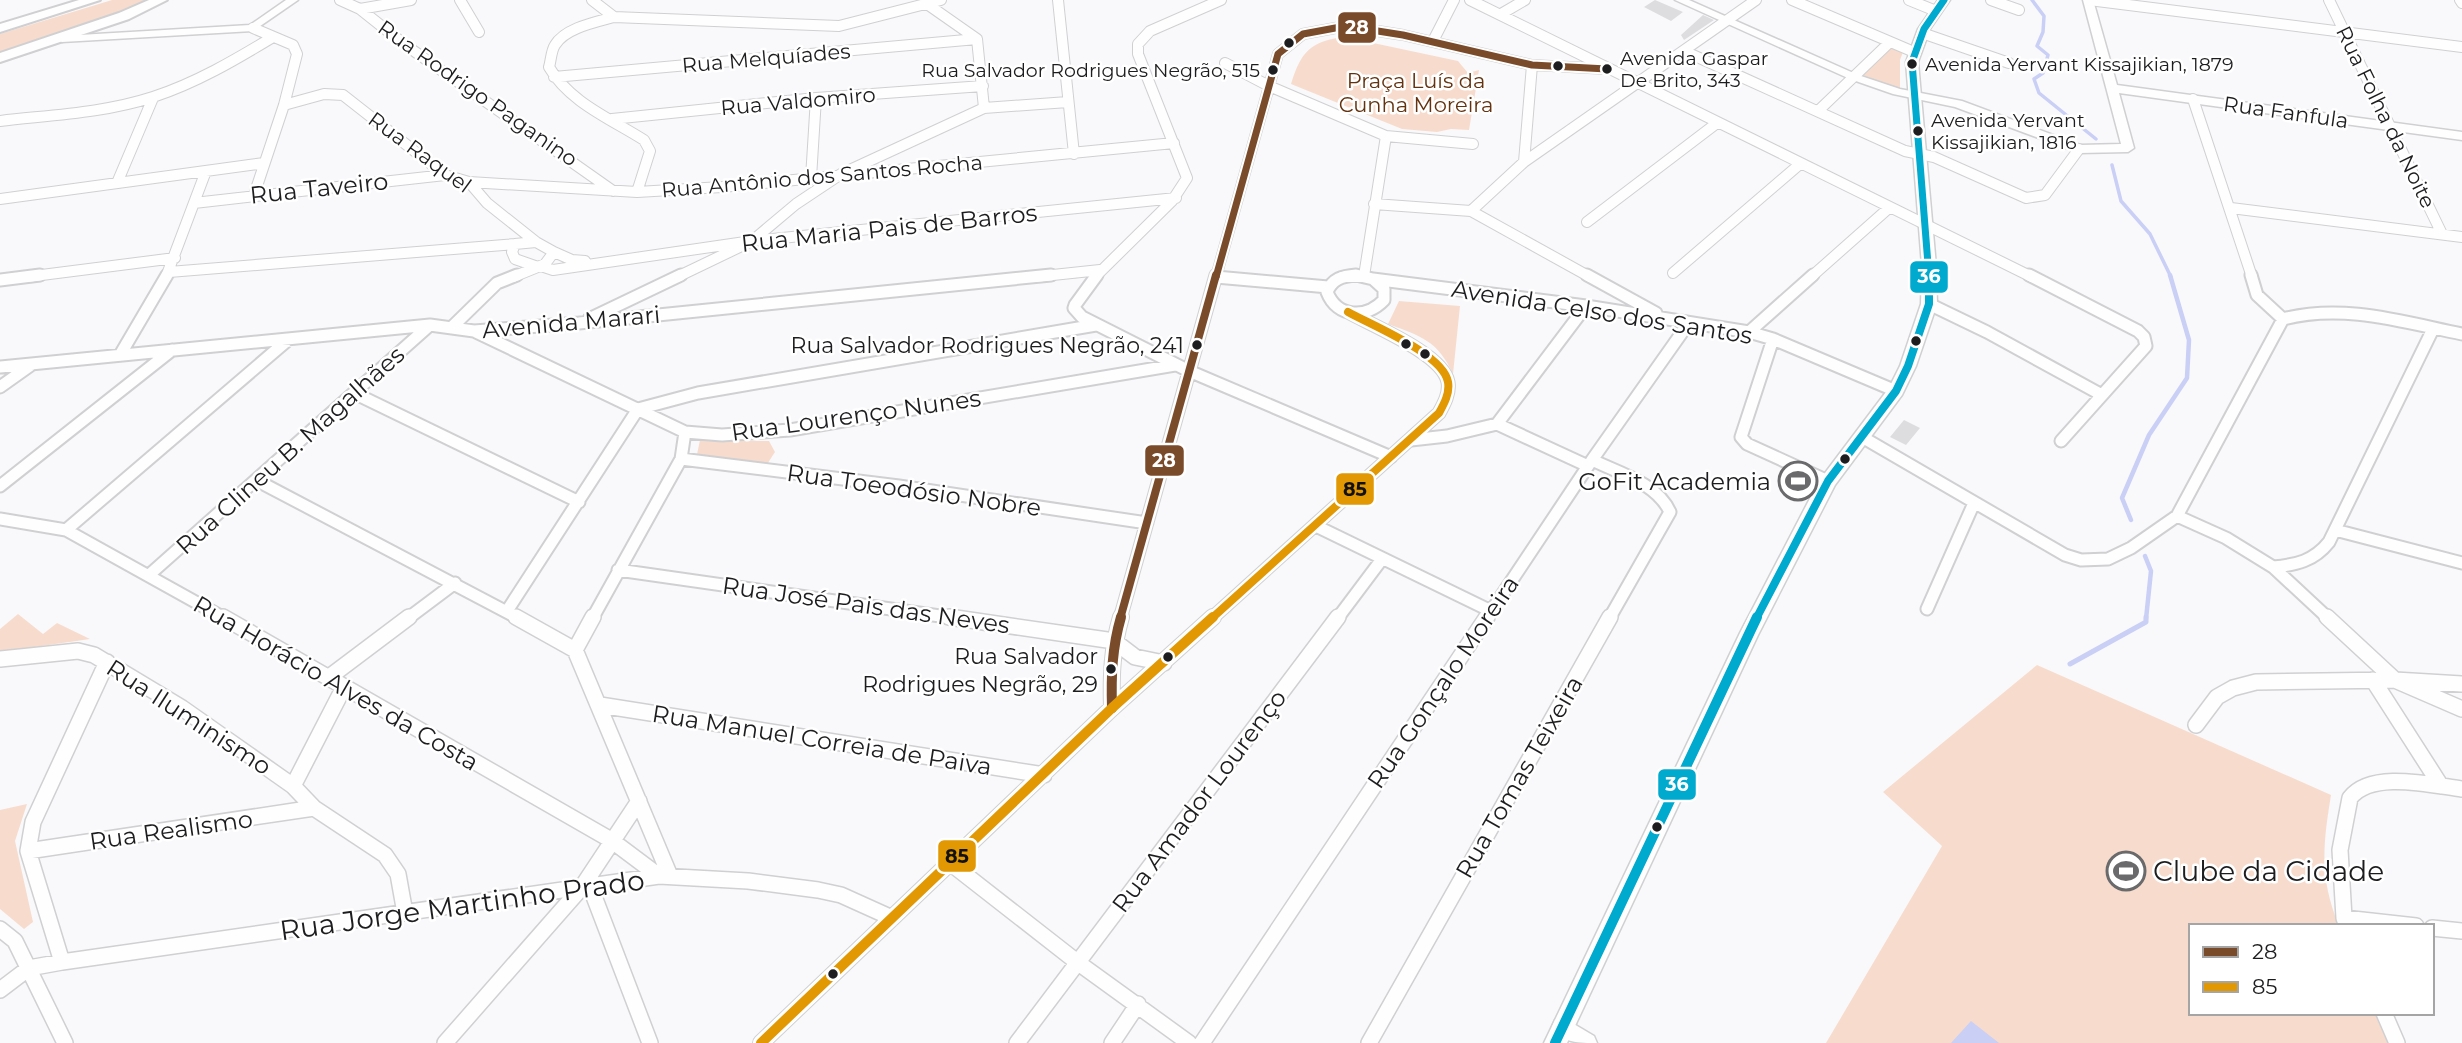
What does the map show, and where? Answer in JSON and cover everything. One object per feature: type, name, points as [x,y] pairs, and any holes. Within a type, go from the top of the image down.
[{"type":"main road","points":[[0,28],[93,0]]},
{"type":"main road","points":[[0,58],[124,16],[160,0]]},
{"type":"main road","points":[[1559,1035],[1749,633],[1828,481],[1896,391],[1908,366],[1929,304],[1921,154],[1914,94],[1914,52],[1922,33],[1940,5]]},
{"type":"street","points":[[253,28],[293,0]]},
{"type":"street","name":"Rua Rodrigo Paganino","points":[[340,0],[360,9],[404,44],[613,191]]},
{"type":"street","points":[[360,9],[411,0]]},
{"type":"street","points":[[460,0],[479,32]]},
{"type":"street","points":[[592,0],[614,16]]},
{"type":"street","points":[[637,192],[650,151],[644,140],[576,96],[554,77],[548,61],[554,46],[561,38],[587,24],[614,16],[839,26],[942,0]]},
{"type":"street","points":[[1058,0],[1074,154]]},
{"type":"street","points":[[1221,0],[1150,31],[1138,44],[1138,54],[1187,178],[1176,198],[1100,270],[1080,295],[1074,308],[1082,317],[1175,365],[1391,457]]},
{"type":"street","points":[[1433,41],[1454,0]]},
{"type":"street","points":[[1470,0],[1800,164],[1924,222],[2086,303],[2144,337],[2146,346],[2138,358],[2061,441]]},
{"type":"street","points":[[1500,14],[1525,0]]},
{"type":"street","points":[[1680,0],[1854,77],[1900,93],[1958,104],[2079,149],[2129,148],[2110,88],[2089,0],[2462,47]]},
{"type":"street","points":[[1471,211],[1524,162],[1756,0]]},
{"type":"street","points":[[1792,0],[1914,52]]},
{"type":"street","points":[[1909,0],[1940,5]]},
{"type":"street","points":[[1991,0],[2019,9]]},
{"type":"street","name":"Rua Folha da Noite","points":[[2329,0],[2442,234]]},
{"type":"street","points":[[927,4],[977,39],[984,108]]},
{"type":"street","points":[[124,16],[120,26],[126,35]]},
{"type":"street","points":[[1112,708],[1111,668],[1114,641],[1278,54],[1292,40],[1320,29],[1361,27],[1532,65],[1607,69]]},
{"type":"street","points":[[62,38],[253,28],[293,45],[297,54],[284,105],[254,195]]},
{"type":"street","points":[[1922,33],[2009,63]]},
{"type":"street","points":[[0,121],[97,109],[153,98],[215,71],[273,37]]},
{"type":"street","name":"Rua Melquíades","points":[[554,77],[977,39]]},
{"type":"street","points":[[1818,111],[1890,42]]},
{"type":"street","points":[[1684,51],[1905,151],[1934,157],[2017,194],[2033,198],[2045,195],[2079,149]]},
{"type":"street","points":[[1224,63],[1269,86],[1386,136],[1473,144]]},
{"type":"street","points":[[1524,162],[1532,65]]},
{"type":"street","name":"Rua Valdomiro","points":[[612,119],[816,98],[983,86]]},
{"type":"street","name":"Rua Fanfula","points":[[2110,88],[2462,136]]},
{"type":"street","name":"Rua Raquel","points":[[284,105],[324,93],[343,96],[445,175],[468,182],[480,197],[536,242],[547,244],[554,252]]},
{"type":"street","points":[[117,183],[153,98]]},
{"type":"street","points":[[811,178],[816,98]]},
{"type":"street","points":[[2193,99],[2231,208],[2257,295],[2283,319]]},
{"type":"street","points":[[579,323],[752,241],[796,204],[841,174],[984,108],[1068,102]]},
{"type":"street","points":[[1587,222],[1717,123]]},
{"type":"street","points":[[1368,277],[1374,204],[1386,136]]},
{"type":"street","name":"Rua Antônio dos Santos Rocha","points":[[468,182],[637,192],[1174,143]]},
{"type":"street","points":[[884,154],[894,170]]},
{"type":"street","points":[[0,199],[264,163]]},
{"type":"street","points":[[1673,274],[1800,164]]},
{"type":"street","points":[[120,355],[169,271],[206,171]]},
{"type":"street","name":"Rua Taveiro","points":[[194,203],[445,175]]},
{"type":"street","name":"Rua Maria Pais de Barros","points":[[538,266],[553,270],[752,241],[1176,198]]},
{"type":"street","points":[[1374,204],[1471,211],[1662,317]]},
{"type":"street","points":[[1749,332],[1890,207]]},
{"type":"street","points":[[2231,208],[2462,237]]},
{"type":"street","points":[[510,221],[515,259],[538,266]]},
{"type":"street","points":[[169,271],[480,247],[515,247],[536,242]]},
{"type":"street","points":[[452,327],[497,283],[538,266],[554,252]]},
{"type":"street","name":"Rua Maria Pais de Barros","points":[[554,252],[572,260],[603,263]]},
{"type":"street","points":[[0,281],[175,258]]},
{"type":"street","name":"Avenida Marari","points":[[0,367],[430,325],[474,331],[579,323],[1100,270]]},
{"type":"street","points":[[1216,277],[1328,287],[1342,276],[1368,277],[1380,284],[1385,296],[1378,307],[1363,313],[1348,312]]},
{"type":"street","name":"Avenida Celso dos Santos","points":[[1368,277],[1586,306],[1749,332],[1773,339],[1896,391]]},
{"type":"street","name":"Avenida Celso dos Santos","points":[[1385,296],[1423,284]]},
{"type":"street","points":[[761,1043],[1112,708],[1439,413],[1448,398],[1449,385],[1445,374],[1430,357],[1330,302],[1328,287]]},
{"type":"street","points":[[1929,304],[1987,332],[2102,395]]},
{"type":"street","points":[[1497,424],[1586,306]]},
{"type":"street","points":[[1378,307],[1381,322],[1389,334]]},
{"type":"street","points":[[1862,437],[2065,555],[2096,561],[2108,559],[2131,548],[2177,516],[2283,319],[2307,312],[2340,312],[2462,334]]},
{"type":"street","points":[[507,611],[638,408],[698,393],[1096,324]]},
{"type":"street","name":"Rua Gonçalo Moreira","points":[[1202,1043],[1590,463],[1688,324]]},
{"type":"street","name":"Rua Clineu B. Magalhães","points":[[149,575],[356,394],[430,325]]},
{"type":"street","points":[[2273,567],[2308,562],[2320,555],[2335,530],[2433,329]]},
{"type":"street","name":"Rua Lourenço Nunes","points":[[474,331],[685,432],[733,435],[790,430],[1175,365]]},
{"type":"street","points":[[66,530],[289,339]]},
{"type":"street","points":[[1773,339],[1741,437],[1746,444],[1828,481]]},
{"type":"street","points":[[0,486],[173,350]]},
{"type":"street","points":[[0,387],[32,364]]},
{"type":"street","points":[[356,394],[579,502]]},
{"type":"street","points":[[1411,440],[1447,436],[1497,424],[1590,463]]},
{"type":"street","points":[[575,650],[681,459],[685,432]]},
{"type":"street","name":"Rua Toeodósio Nobre","points":[[681,459],[899,486],[1147,523]]},
{"type":"street","name":"Rua Tomas Teixeira","points":[[1369,1043],[1670,512],[1665,498],[1654,491],[1590,463]]},
{"type":"street","points":[[256,480],[455,583],[575,650],[639,801],[664,876]]},
{"type":"street","points":[[1927,609],[1974,503]]},
{"type":"street","points":[[2177,516],[2227,538],[2273,567],[2395,680],[2462,709]]},
{"type":"street","name":"Rua Horácio Alves da Costa","points":[[0,519],[66,530],[611,841],[664,876]]},
{"type":"street","points":[[1316,526],[1491,611]]},
{"type":"street","points":[[2335,530],[2462,563]]},
{"type":"street","name":"Rua Amador Lourenço","points":[[1017,1043],[1381,559]]},
{"type":"street","name":"Rua José Pais das Neves","points":[[618,570],[1114,641]]},
{"type":"street","points":[[328,678],[455,583]]},
{"type":"street","points":[[1114,641],[1135,657],[1164,663]]},
{"type":"street","name":"Rua Iluminismo","points":[[0,659],[87,652],[182,708],[293,786],[314,808],[385,855],[398,874],[405,913]]},
{"type":"street","points":[[62,962],[28,851],[33,822],[107,662]]},
{"type":"street","points":[[2373,680],[2441,786]]},
{"type":"street","points":[[2196,725],[2217,698],[2233,688],[2256,682],[2395,680],[2462,684]]},
{"type":"street","points":[[293,786],[344,687]]},
{"type":"street","name":"Rua Manuel Correia de Paiva","points":[[600,705],[1044,775]]},
{"type":"street","points":[[2380,924],[2345,922],[2340,850],[2350,798],[2354,791],[2362,786],[2382,783],[2462,789]]},
{"type":"street","points":[[445,1043],[586,887],[611,841],[639,801]]},
{"type":"street","name":"Rua Realismo","points":[[28,851],[314,808]]},
{"type":"street","points":[[949,862],[1077,962],[1189,1043]]},
{"type":"street","name":"Rua Jorge Martinho Prado","points":[[29,968],[664,876],[748,881],[818,890],[841,895],[892,918]]},
{"type":"street","points":[[586,887],[650,1043]]},
{"type":"street","points":[[2434,928],[2462,931]]},
{"type":"street","points":[[0,929],[15,941],[65,1043]]},
{"type":"street","points":[[0,990],[29,968]]},
{"type":"street","points":[[1111,1043],[1138,1004]]},
{"type":"street","points":[[2385,1015],[2397,1043]]},
{"type":"street","points":[[1559,1035],[1587,1043]]},
{"type":"green space","points":[[112,0],[147,0],[109,18],[0,52],[0,34]]},
{"type":"green space","name":"Praça Luís da Cunha Moreira","points":[[1345,37],[1458,61],[1468,73],[1479,70],[1469,130],[1451,129],[1437,132],[1402,129],[1291,84],[1303,56],[1309,50],[1323,42]]},
{"type":"green space","points":[[1891,47],[1903,52],[1900,60],[1900,88],[1862,75]]},
{"type":"green space","points":[[1399,301],[1460,306],[1453,374],[1435,347],[1410,332],[1388,324]]},
{"type":"green space","points":[[700,440],[769,441],[775,452],[762,472],[695,464]]},
{"type":"green space","points":[[18,614],[43,634],[57,623],[90,639],[0,652],[0,629]]},
{"type":"green space","name":"Clube da Cidade","points":[[2037,665],[2331,795],[2325,861],[2328,892],[2338,924],[2189,924],[2189,1015],[2377,1015],[2389,1043],[1826,1043],[1942,846],[1883,792]]},
{"type":"green space","points":[[27,804],[15,841],[33,922],[24,929],[0,909],[0,810]]},
{"type":"water","points":[[1971,1021],[1999,1043],[1951,1043]]},
{"type":"building","points":[[1655,0],[1683,12],[1671,21],[1644,7]]},
{"type":"building","points":[[1703,15],[1714,20],[1684,40],[1681,35]]},
{"type":"building","points":[[1904,420],[1920,428],[1906,445],[1890,437]]},
{"type":"waterway","points":[[2032,0],[2044,16],[2043,32],[2037,46],[2048,55],[2043,73],[2034,79],[2039,93],[2096,139]]},
{"type":"waterway","points":[[2112,165],[2121,201],[2150,234],[2171,277]]},
{"type":"waterway","points":[[2131,520],[2122,498],[2149,435],[2187,378],[2189,340],[2170,275]]},
{"type":"waterway","points":[[2145,556],[2151,571],[2146,619]]},
{"type":"waterway","points":[[2070,664],[2146,622],[2146,619]]},
{"type":"transit line","name":"36","points":[[1555,1043],[1749,633],[1828,481],[1896,391],[1908,366],[1929,304],[1929,266],[1912,62],[1924,29],[1944,0]]},
{"type":"transit line","name":"28","points":[[1112,708],[1111,669],[1114,641],[1278,54],[1303,34],[1346,26],[1403,35],[1532,65],[1607,69]]},
{"type":"transit line","name":"85","points":[[761,1043],[1112,708],[1439,413],[1447,396],[1448,383],[1437,364],[1430,357],[1348,312]]},
{"type":"place","name":"Avenida Yervant Kissajikian, 1879","points":[[1912,64]]},
{"type":"place","name":"Avenida Gaspar De Brito, 343","points":[[1607,69]]},
{"type":"place","name":"Rua Salvador Rodrigues Negrão, 515","points":[[1273,70]]},
{"type":"place","name":"Avenida Yervant Kissajikian, 1816","points":[[1918,131]]},
{"type":"place","name":"Rua Salvador Rodrigues Negrão, 241","points":[[1197,345]]},
{"type":"place","name":"GoFit Academia","points":[[1798,481]]},
{"type":"place","name":"Rua Salvador Rodrigues Negrão, 29","points":[[1111,669]]},
{"type":"place","name":"Clube da Cidade","points":[[2126,871]]}]
